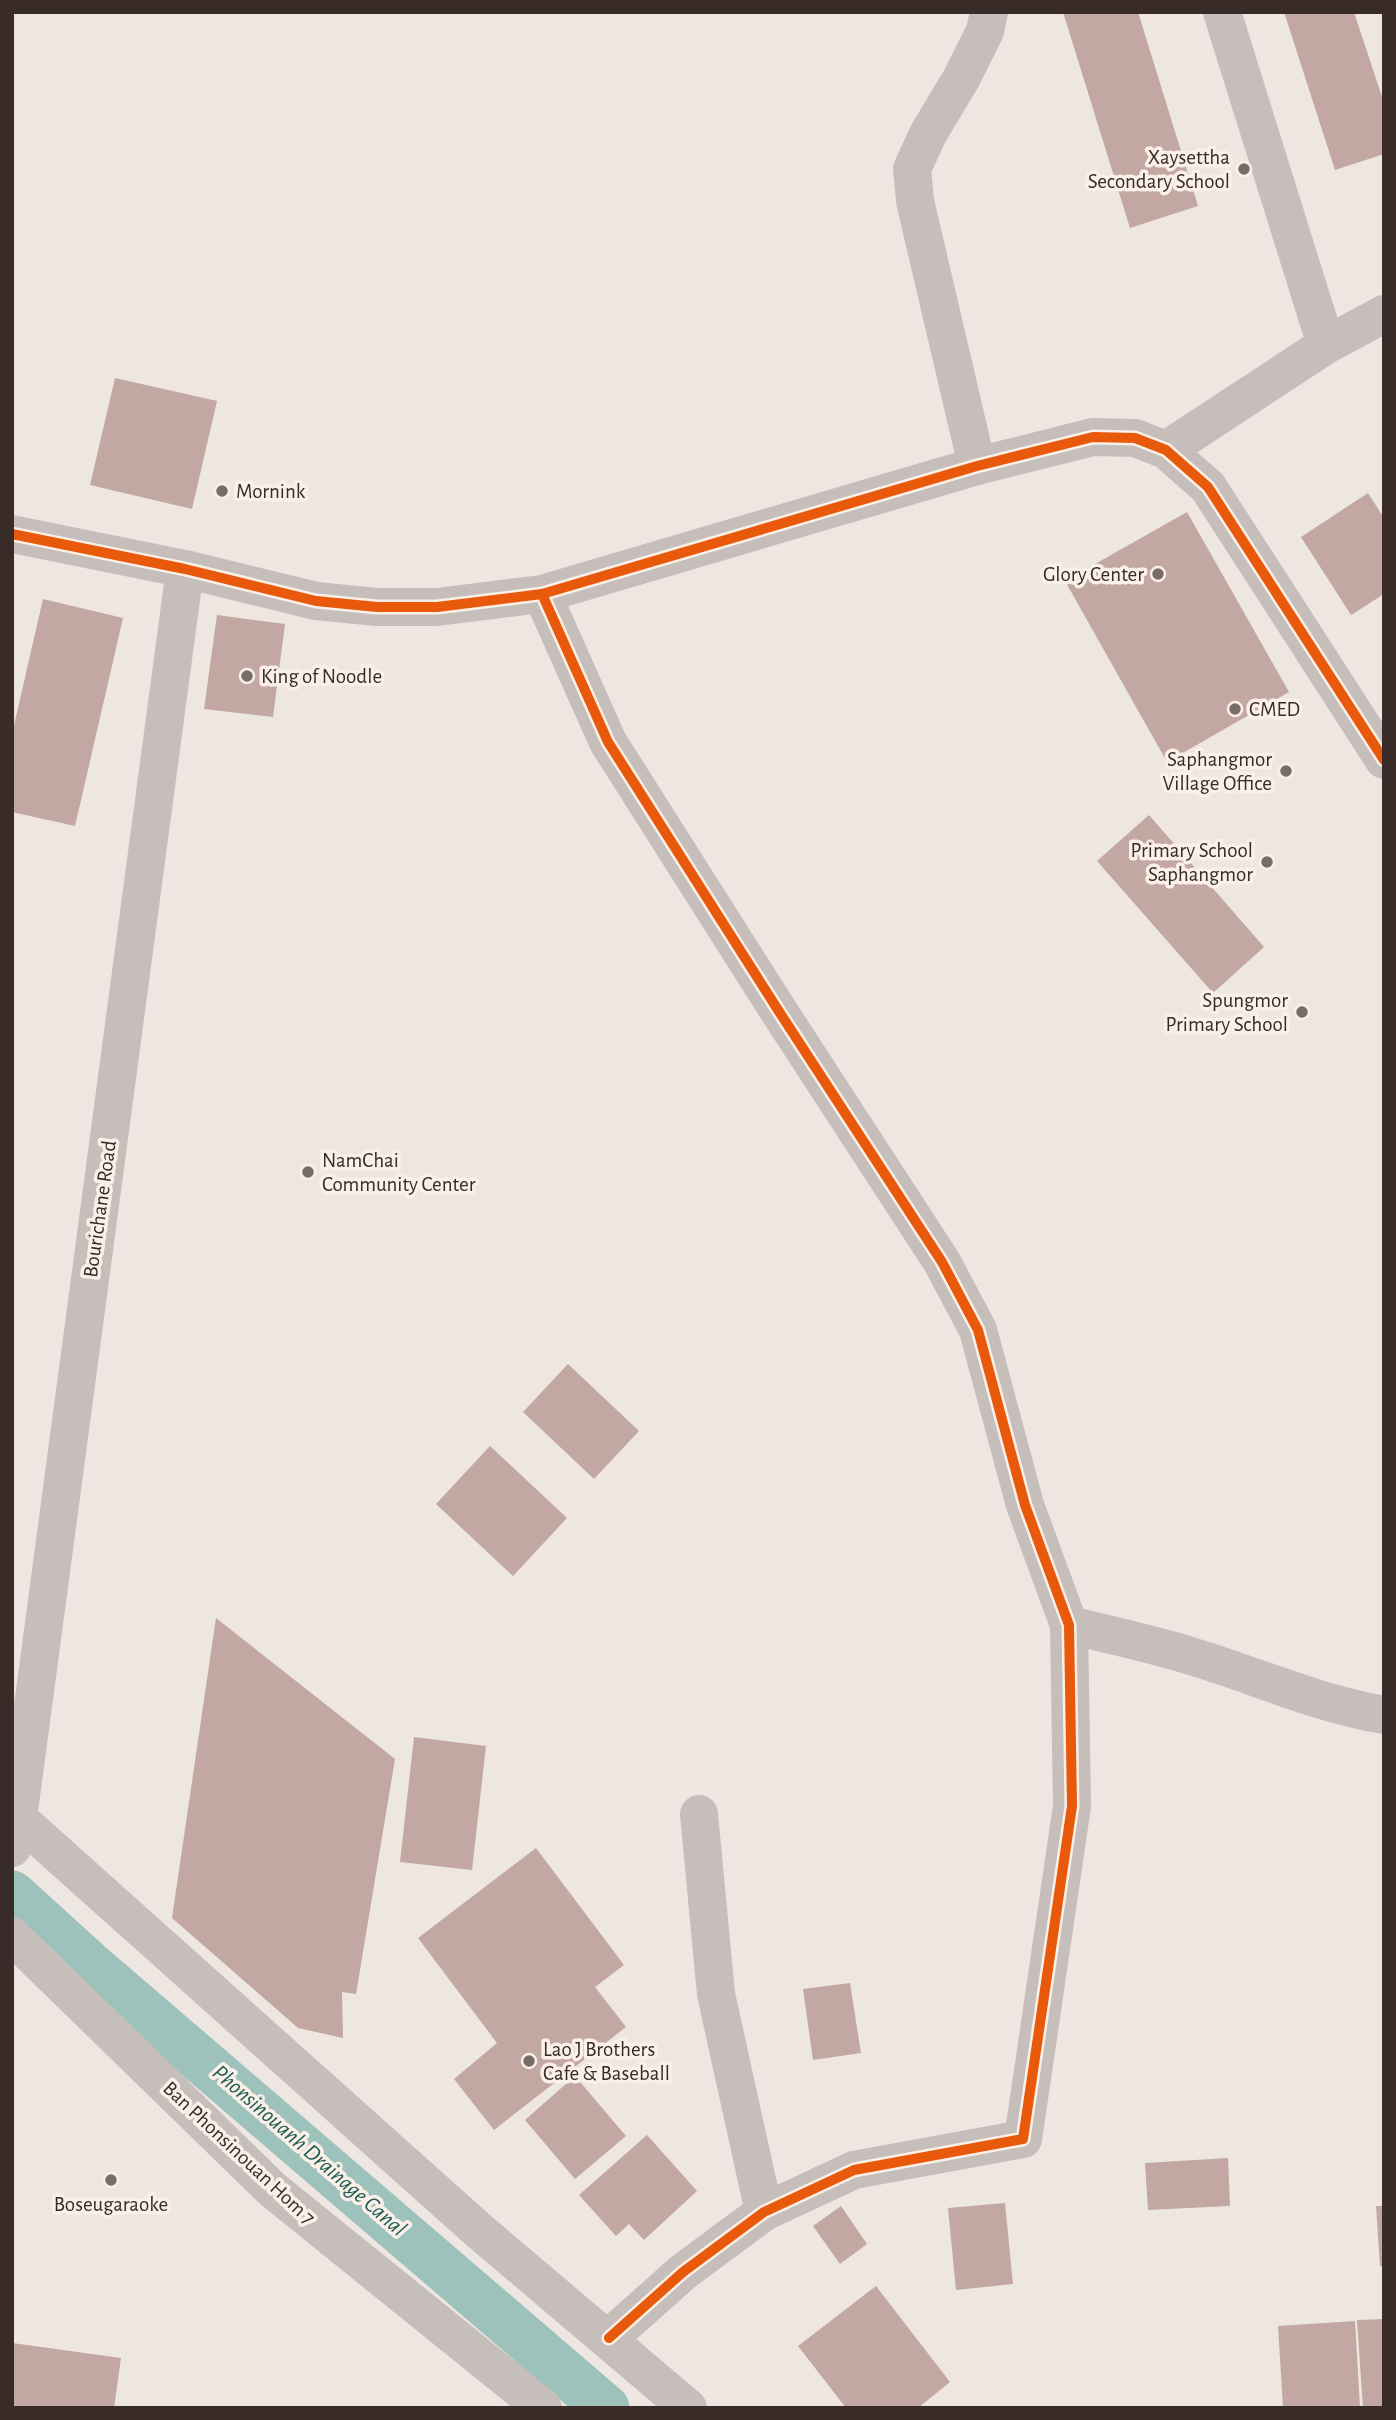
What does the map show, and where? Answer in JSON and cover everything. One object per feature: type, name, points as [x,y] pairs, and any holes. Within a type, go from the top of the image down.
[{"type":"street","points":[[977,466],[915,201],[912,169],[928,134],[961,79],[985,31],[989,12]]},
{"type":"street","points":[[1222,12],[1326,345]]},
{"type":"street","points":[[1166,450],[1326,345],[1384,314]]},
{"type":"street","points":[[12,534],[185,569],[316,601],[377,607],[437,607],[542,594],[977,466],[1093,437],[1135,438],[1166,450],[1208,487],[1384,760]]},
{"type":"street","name":"Bourichane Road","points":[[14,1827],[185,569]]},
{"type":"street","points":[[542,594],[608,742],[942,1262],[978,1330],[1025,1505],[1069,1625],[1072,1806],[1023,2139],[854,2170],[764,2212],[683,2272],[609,2338]]},
{"type":"street","points":[[1069,1625],[1194,1657],[1282,1689],[1384,1715]]},
{"type":"street","points":[[699,1814],[716,1994],[764,2212]]},
{"type":"street","points":[[14,1827],[477,2229],[609,2338],[688,2408]]},
{"type":"street","name":"Ban Phonsinouan Hom 7","points":[[12,1936],[273,2190],[543,2408]]},
{"type":"building","points":[[1063,12],[1138,12],[1198,206],[1130,228]]},
{"type":"building","points":[[1284,12],[1354,12],[1384,103],[1384,154],[1335,170]]},
{"type":"building","points":[[115,378],[217,401],[192,509],[90,485]]},
{"type":"building","points":[[1368,493],[1384,518],[1384,594],[1351,615],[1301,537]]},
{"type":"building","points":[[1187,512],[1289,692],[1167,762],[1065,581]]},
{"type":"building","points":[[43,599],[123,618],[75,826],[12,812],[12,734]]},
{"type":"building","points":[[217,615],[285,624],[273,717],[204,709]]},
{"type":"building","points":[[1149,815],[1264,947],[1213,993],[1097,861]]},
{"type":"building","points":[[568,1364],[639,1431],[594,1479],[523,1412]]},
{"type":"building","points":[[490,1446],[567,1518],[513,1576],[436,1504]]},
{"type":"building","points":[[216,1618],[395,1759],[356,1994],[342,1992],[343,2038],[298,2028],[172,1918]]},
{"type":"building","points":[[414,1737],[486,1746],[472,1870],[400,1862]]},
{"type":"building","points":[[536,1848],[624,1965],[595,1987],[626,2027],[494,2130],[454,2079],[497,2043],[418,1938]]},
{"type":"building","points":[[850,1983],[861,2053],[813,2060],[803,1989]]},
{"type":"building","points":[[575,2076],[626,2136],[575,2179],[525,2120]]},
{"type":"building","points":[[647,2135],[697,2191],[644,2240],[629,2224],[616,2236],[579,2195]]},
{"type":"building","points":[[1228,2158],[1230,2206],[1148,2210],[1145,2163]]},
{"type":"building","points":[[1005,2203],[1013,2284],[956,2290],[948,2208]]},
{"type":"building","points":[[841,2206],[867,2244],[840,2264],[813,2226]]},
{"type":"building","points":[[1376,2206],[1384,2206],[1384,2266],[1380,2266]]},
{"type":"building","points":[[876,2286],[950,2382],[918,2408],[846,2408],[798,2346]]},
{"type":"building","points":[[1384,2319],[1384,2408],[1363,2408],[1357,2320]]},
{"type":"building","points":[[1355,2321],[1360,2408],[1283,2408],[1278,2326]]},
{"type":"building","points":[[12,2343],[121,2358],[114,2408],[12,2408]]},
{"type":"waterway","name":"Phonsinouanh Drainage Canal","points":[[12,1894],[89,1964],[606,2408]]},
{"type":"cycle path","points":[[12,534],[185,569],[316,601],[377,607],[437,607],[542,594],[977,466],[1093,437],[1135,438],[1166,450],[1208,487],[1384,760]]},
{"type":"cycle path","points":[[542,594],[608,742],[942,1262],[978,1330],[1025,1505],[1069,1625],[1072,1806],[1023,2139],[854,2170],[764,2212],[683,2272],[609,2338]]},
{"type":"place","name":"Xaysettha Secondary School","points":[[1244,169]]},
{"type":"place","name":"Mornink","points":[[222,491]]},
{"type":"place","name":"Glory Center","points":[[1158,574]]},
{"type":"place","name":"King of Noodle","points":[[247,676]]},
{"type":"place","name":"CMED","points":[[1235,709]]},
{"type":"place","name":"Saphangmor Village Office","points":[[1286,771]]},
{"type":"place","name":"Primary School Saphangmor","points":[[1267,862]]},
{"type":"place","name":"Spungmor Primary School","points":[[1302,1012]]},
{"type":"place","name":"NamChai Community Center","points":[[308,1172]]},
{"type":"place","name":"Lao J Brothers Cafe & Baseball","points":[[529,2061]]},
{"type":"place","name":"Boseugaraoke","points":[[111,2180]]}]
